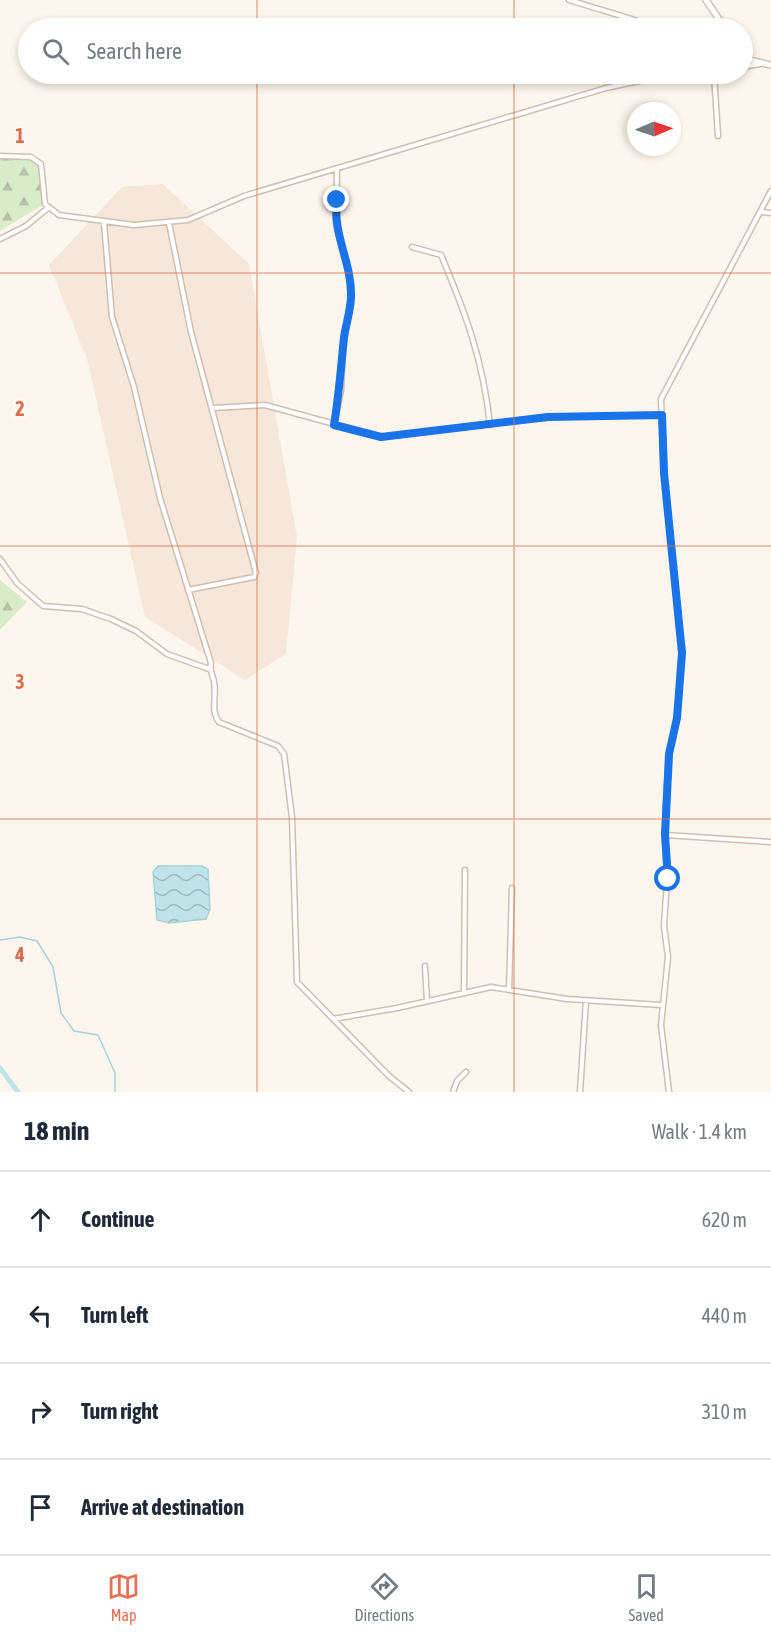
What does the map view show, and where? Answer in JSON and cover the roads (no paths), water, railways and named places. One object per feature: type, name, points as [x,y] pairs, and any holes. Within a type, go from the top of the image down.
[{"type":"street","points":[[569,0],[628,18]]},
{"type":"street","points":[[706,0],[718,18]]},
{"type":"street","points":[[753,60],[771,65]]},
{"type":"street","points":[[753,66],[764,64]]},
{"type":"street","points":[[0,156],[31,157],[41,164],[45,204],[59,215],[104,223],[169,223],[188,220],[244,196],[625,84]]},
{"type":"street","points":[[715,84],[718,135]]},
{"type":"street","points":[[334,425],[341,390],[344,334],[351,296],[349,275],[336,224],[337,169]]},
{"type":"street","points":[[669,1092],[662,1005],[668,957],[664,926],[668,879],[665,835],[669,754],[677,718],[682,653],[664,473],[661,399],[762,212],[771,191]]},
{"type":"street","points":[[0,239],[26,226],[49,207]]},
{"type":"street","points":[[762,212],[771,213]]},
{"type":"street","points":[[104,223],[112,317],[134,387],[160,498],[211,663],[209,669],[214,681],[214,715],[219,722],[278,746],[284,754],[292,817],[297,982],[409,1092]]},
{"type":"street","points":[[169,223],[191,332],[214,408],[256,573],[254,577],[188,590]]},
{"type":"street","points":[[412,247],[441,255],[471,327],[487,393],[490,425]]},
{"type":"street","points":[[214,408],[265,405],[381,437],[582,415],[662,415]]},
{"type":"street","points":[[0,559],[17,583],[43,606],[82,609],[111,620],[136,631],[167,654],[209,669]]},
{"type":"street","points":[[665,835],[771,842]]},
{"type":"street","points":[[464,991],[465,870]]},
{"type":"street","points":[[509,990],[512,888]]},
{"type":"street","points":[[425,966],[428,1001]]},
{"type":"street","points":[[333,1019],[491,987],[586,1001],[662,1005]]},
{"type":"street","points":[[580,1092],[586,1001]]},
{"type":"street","points":[[453,1092],[457,1082],[466,1072]]},
{"type":"water","points":[[158,866],[202,866],[208,869],[210,909],[206,919],[169,923],[157,920],[153,872]]},
{"type":"waterway","points":[[0,940],[20,937],[37,941],[53,967],[61,1013],[74,1031],[98,1035],[115,1073],[115,1092]]},
{"type":"waterway","points":[[0,1068],[18,1092]]}]
